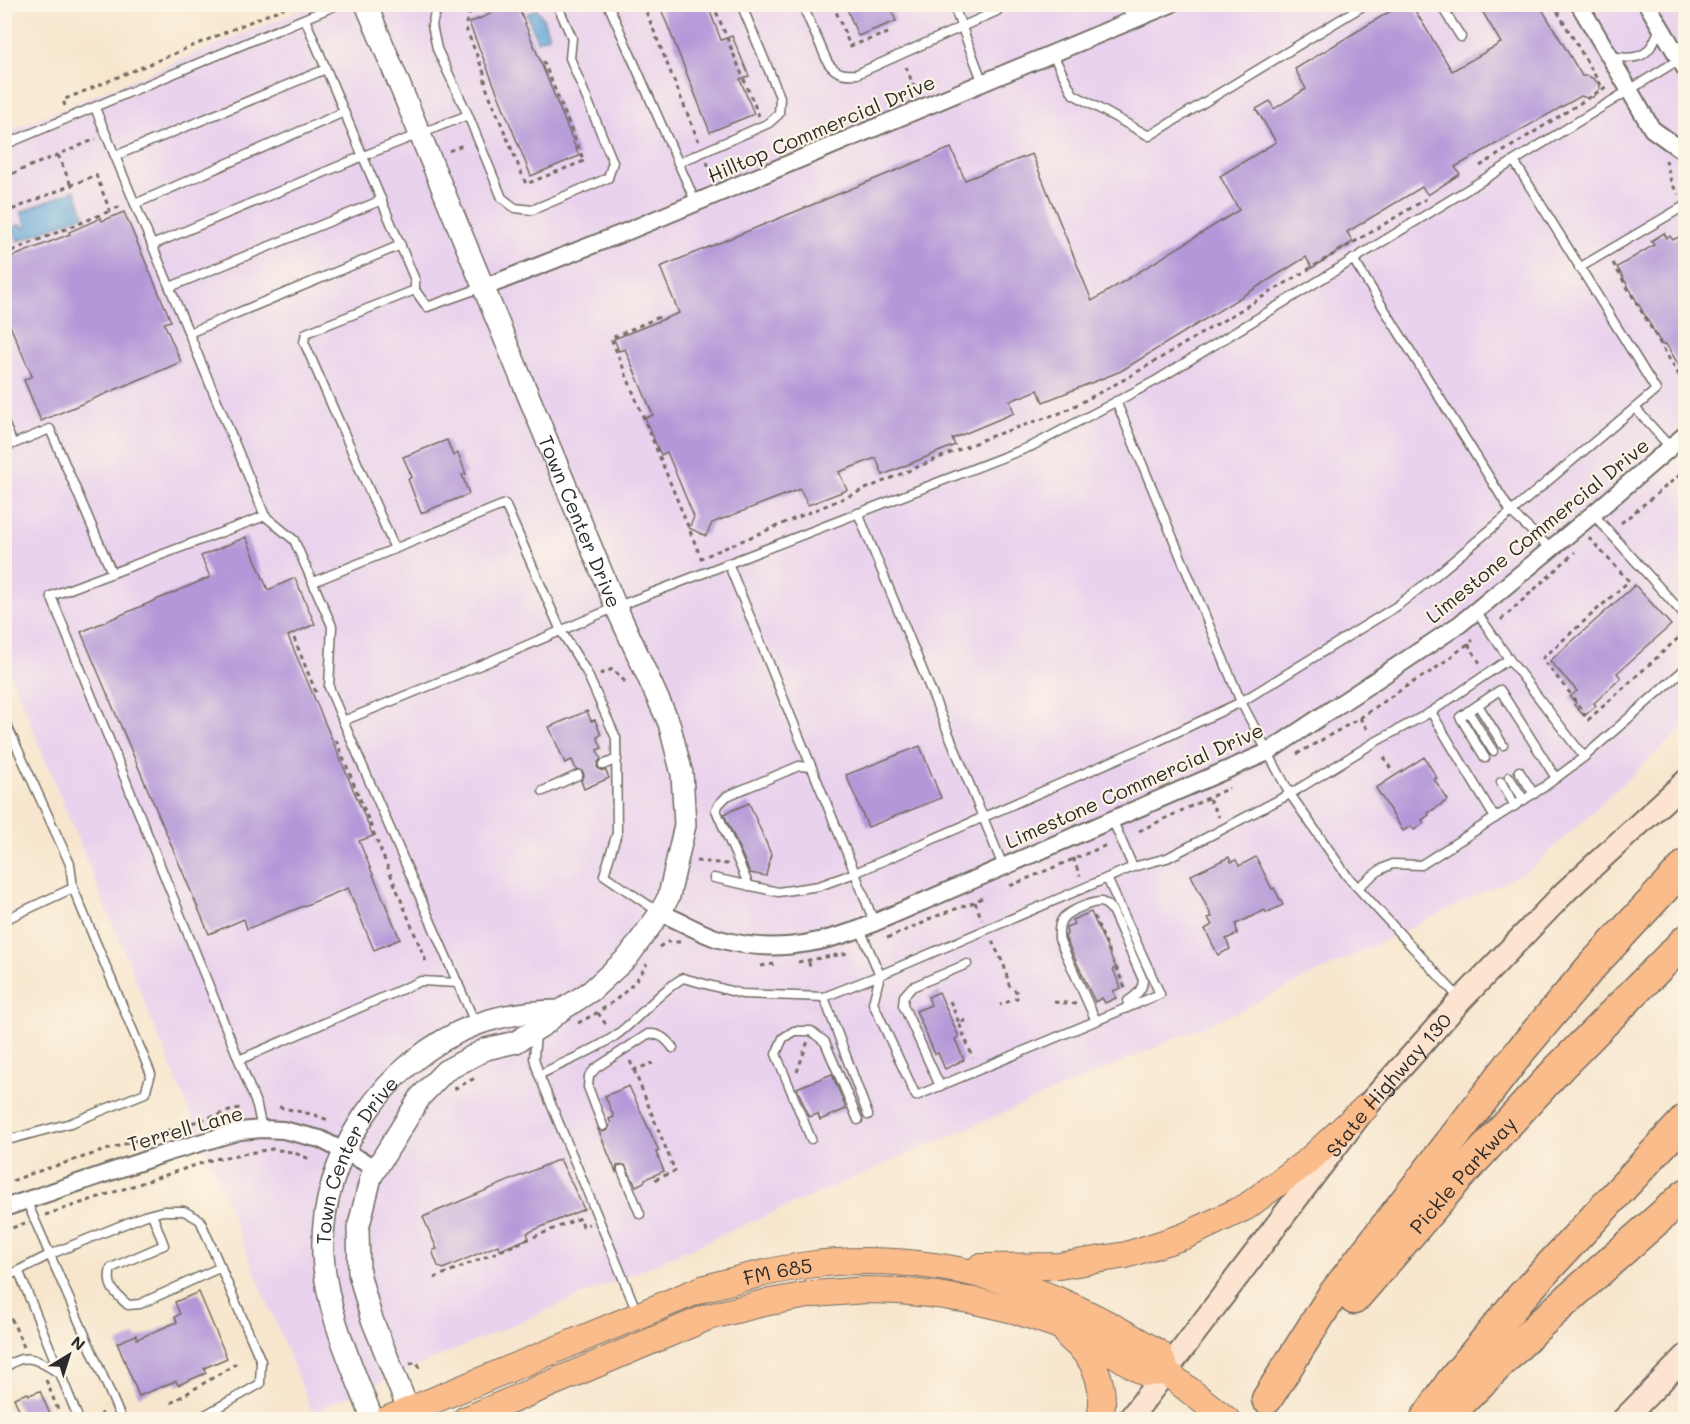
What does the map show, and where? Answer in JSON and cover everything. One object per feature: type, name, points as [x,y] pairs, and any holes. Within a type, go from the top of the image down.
[{"type":"highway","points":[[1259,1409],[1332,1296],[1522,1049],[1592,966],[1686,865]]},
{"type":"highway","name":"Pickle Parkway","points":[[1259,1409],[1467,1168],[1560,1067],[1686,940]]},
{"type":"highway","points":[[1425,1419],[1451,1382],[1521,1298],[1686,1119]]},
{"type":"highway","points":[[1443,1419],[1539,1324],[1686,1194]]},
{"type":"main road","name":"State Highway 130","points":[[1129,1419],[1365,1108],[1461,1000],[1566,891],[1686,781]]},
{"type":"main road","name":"FM 685","points":[[401,1416],[702,1289],[754,1275],[811,1264],[899,1262],[944,1267],[1059,1266],[1126,1255],[1185,1236],[1246,1207],[1309,1160],[1365,1108]]},
{"type":"main road","name":"FM 685","points":[[944,1267],[1022,1287],[1066,1303],[1117,1328],[1160,1353],[1166,1372],[1227,1419]]},
{"type":"main road","name":"FM 685","points":[[465,1419],[708,1317],[764,1303],[814,1294],[866,1290],[937,1295],[1014,1310],[1057,1325],[1105,1348],[1145,1373],[1166,1372]]},
{"type":"main road","points":[[1057,1325],[1088,1356],[1097,1374],[1101,1390],[1102,1412],[1099,1419]]},
{"type":"main road","points":[[1623,1419],[1686,1356]]},
{"type":"street","name":"Town Center Drive","points":[[366,4],[616,607],[669,723],[682,774],[685,825],[669,896],[660,913],[628,957],[565,1019],[536,1030],[516,1042],[486,1049],[445,1071],[421,1096],[370,1177],[358,1229],[359,1273],[401,1416]]},
{"type":"street","name":"Hilltop Commercial Drive","points":[[485,287],[696,203],[1171,4]]},
{"type":"street","points":[[1578,4],[1652,129],[1683,151],[1686,156]]},
{"type":"street","points":[[1647,4],[1684,62]]},
{"type":"street","name":"Limestone Commercial Drive","points":[[660,913],[718,938],[751,946],[794,946],[830,940],[1268,752],[1460,624],[1686,434]]},
{"type":"street","name":"Town Center Drive","points":[[373,1419],[340,1336],[327,1293],[323,1253],[325,1214],[344,1152],[372,1106],[394,1079],[420,1056],[476,1025],[533,1011],[565,1019]]},
{"type":"street","points":[[476,1025],[486,1049]]},
{"type":"street","name":"Terrell Lane","points":[[4,1208],[169,1152],[240,1131],[283,1130],[320,1138],[376,1168]]},
{"type":"street","points":[[340,1336],[371,1317]]},
{"type":"lane","points":[[4,145],[339,4]]},
{"type":"lane","points":[[452,4],[435,13],[432,25],[437,49],[502,198],[516,208],[532,210],[608,178],[614,162],[570,58],[572,38],[557,4]]},
{"type":"lane","points":[[608,4],[696,203]]},
{"type":"lane","points":[[678,163],[769,123],[779,114],[780,97],[741,4]]},
{"type":"lane","points":[[802,4],[828,63],[834,71],[844,75],[856,74],[962,27],[997,11],[1000,4]]},
{"type":"lane","points":[[953,4],[983,83]]},
{"type":"lane","points":[[1125,4],[1132,21]]},
{"type":"lane","points":[[1053,55],[1074,94],[1149,136],[1366,4]]},
{"type":"lane","points":[[1440,4],[1461,37]]},
{"type":"lane","points":[[305,19],[416,280],[415,290],[427,308],[485,287]]},
{"type":"lane","points":[[1609,56],[1638,58],[1655,42],[1660,26]]},
{"type":"lane","points":[[343,721],[616,607],[1032,446],[1157,380],[1629,90],[1684,62]]},
{"type":"lane","points":[[115,156],[326,69]]},
{"type":"lane","points":[[95,108],[265,516],[294,540],[332,626],[328,687],[476,1025]]},
{"type":"lane","points":[[135,204],[344,112]]},
{"type":"lane","points":[[152,245],[363,156],[468,116]]},
{"type":"lane","points":[[714,878],[778,892],[819,886],[855,873],[1156,742],[1241,702],[1397,606],[1656,390],[1514,161]]},
{"type":"lane","points":[[170,287],[382,200]]},
{"type":"lane","points":[[1579,268],[1686,205]]},
{"type":"lane","points":[[189,333],[401,245]]},
{"type":"lane","points":[[1353,259],[1511,512],[1551,549]]},
{"type":"lane","points":[[395,549],[304,342],[306,333],[415,290]]},
{"type":"lane","points":[[1116,401],[1241,702],[1290,794],[1347,876],[1461,1000]]},
{"type":"lane","points":[[1635,408],[1670,447]]},
{"type":"lane","points":[[4,423],[13,444],[50,429],[112,573]]},
{"type":"lane","points":[[313,582],[505,504],[561,631],[592,682],[616,738],[617,833],[604,875],[660,913]]},
{"type":"lane","points":[[858,513],[1002,866]]},
{"type":"lane","points":[[1593,514],[1686,617]]},
{"type":"lane","points":[[262,1129],[257,1106],[239,1060],[51,596],[265,516]]},
{"type":"lane","points":[[728,564],[855,873],[880,975],[873,1003],[916,1096],[1160,994],[1107,878]]},
{"type":"lane","points":[[1476,611],[1584,757]]},
{"type":"lane","points":[[539,1074],[614,1037],[643,1013],[672,984],[683,978],[742,994],[824,997],[1133,867],[1167,858],[1290,794],[1375,742],[1431,712],[1509,658]]},
{"type":"lane","points":[[1358,887],[1392,864],[1421,865],[1534,794],[1584,757],[1686,668]]},
{"type":"lane","points":[[1485,758],[1460,717],[1500,690],[1556,778]]},
{"type":"lane","points":[[1478,705],[1503,745]]},
{"type":"lane","points":[[1468,711],[1493,751]]},
{"type":"lane","points":[[1431,712],[1495,819]]},
{"type":"lane","points":[[4,718],[70,864],[73,888],[151,1074],[145,1093],[71,1124],[5,1140]]},
{"type":"lane","points":[[603,765],[617,759]]},
{"type":"lane","points":[[749,886],[717,810],[719,804],[728,796],[800,766],[811,767]]},
{"type":"lane","points":[[1519,771],[1534,794]]},
{"type":"lane","points":[[543,791],[578,775]]},
{"type":"lane","points":[[1509,777],[1524,800]]},
{"type":"lane","points":[[1501,782],[1515,806]]},
{"type":"lane","points":[[1112,819],[1133,867]]},
{"type":"lane","points":[[4,920],[73,888]]},
{"type":"lane","points":[[1096,1021],[1059,939],[1059,926],[1065,917],[1086,906],[1100,902],[1107,904],[1112,910],[1143,980],[1138,994],[1128,1001],[1127,1008]]},
{"type":"lane","points":[[940,1086],[903,1005],[904,996],[912,987],[967,964]]},
{"type":"lane","points":[[239,1060],[421,981],[458,983]]},
{"type":"lane","points":[[824,997],[868,1115]]},
{"type":"lane","points":[[536,1030],[534,1058],[539,1074],[638,1315]]},
{"type":"lane","points":[[811,1139],[776,1054],[783,1038],[794,1031],[811,1031],[825,1042],[858,1120]]},
{"type":"lane","points":[[603,1126],[588,1087],[589,1076],[596,1068],[648,1034],[665,1038],[673,1048]]},
{"type":"lane","points":[[516,1042],[534,1058]]},
{"type":"lane","points":[[622,1170],[640,1214]]},
{"type":"lane","points":[[26,1200],[122,1419]]},
{"type":"lane","points":[[4,1278],[51,1254],[152,1214],[163,1211],[184,1211],[200,1220],[261,1361],[260,1384],[196,1419]]},
{"type":"lane","points":[[152,1214],[164,1245],[111,1268],[108,1279],[114,1293],[128,1305],[140,1304],[221,1267]]},
{"type":"lane","points":[[19,1272],[79,1419]]},
{"type":"lane","points":[[4,1369],[10,1363],[27,1358],[38,1360],[61,1374]]},
{"type":"lane","points":[[4,1414],[7,1419]]},
{"type":"path","points":[[64,106],[63,100],[293,4]]},
{"type":"path","points":[[487,4],[470,12],[465,26],[484,73],[486,87],[526,184],[584,161],[543,60]]},
{"type":"path","points":[[643,4],[698,140],[708,136]]},
{"type":"path","points":[[713,4],[759,116]]},
{"type":"path","points":[[833,4],[850,46],[891,32]]},
{"type":"path","points":[[1553,4],[1603,89]]},
{"type":"path","points":[[1677,4],[1686,19]]},
{"type":"path","points":[[906,67],[916,92]]},
{"type":"path","points":[[1474,169],[1614,83]]},
{"type":"path","points":[[4,177],[96,138]]},
{"type":"path","points":[[449,151],[465,144]]},
{"type":"path","points":[[58,155],[71,185]]},
{"type":"path","points":[[707,162],[711,173]]},
{"type":"path","points":[[4,213],[96,175],[110,211]]},
{"type":"path","points":[[659,317],[611,338],[701,558],[989,437],[1063,412],[1127,378],[1426,199]]},
{"type":"path","points":[[4,254],[125,204]]},
{"type":"path","points":[[1612,263],[1686,387]]},
{"type":"path","points":[[1621,523],[1686,470]]},
{"type":"path","points":[[1501,620],[1590,539],[1629,581]]},
{"type":"path","points":[[1634,576],[1542,659],[1570,693],[1588,720],[1685,632],[1678,624]]},
{"type":"path","points":[[294,638],[321,704]]},
{"type":"path","points":[[1292,757],[1360,718],[1408,685],[1432,672],[1473,640]]},
{"type":"path","points":[[1468,644],[1482,666]]},
{"type":"path","points":[[600,674],[614,669],[626,683],[628,682]]},
{"type":"path","points":[[1360,718],[1372,736]]},
{"type":"path","points":[[335,736],[427,963]]},
{"type":"path","points":[[1384,758],[1393,773]]},
{"type":"path","points":[[1139,831],[1238,784]]},
{"type":"path","points":[[1209,799],[1219,817]]},
{"type":"path","points":[[1010,886],[1111,843]]},
{"type":"path","points":[[694,861],[739,863]]},
{"type":"path","points":[[887,938],[985,896]]},
{"type":"path","points":[[975,902],[982,922]]},
{"type":"path","points":[[1105,939],[1112,956]]},
{"type":"path","points":[[653,953],[667,942],[677,941],[687,944]]},
{"type":"path","points":[[992,941],[1004,965],[1009,985],[1018,993],[1017,998],[1000,1005]]},
{"type":"path","points":[[565,1019],[598,1013],[622,995],[639,977],[650,959]]},
{"type":"path","points":[[809,962],[810,968]]},
{"type":"path","points":[[1116,967],[1127,992],[1121,994]]},
{"type":"path","points":[[950,1001],[973,1058]]},
{"type":"path","points":[[598,1013],[609,1029]]},
{"type":"path","points":[[959,1023],[966,1020]]},
{"type":"path","points":[[628,1057],[675,1171],[652,1181]]},
{"type":"path","points":[[634,1070],[653,1063]]},
{"type":"path","points":[[446,1095],[481,1072]]},
{"type":"path","points":[[4,1184],[242,1107]]},
{"type":"path","points":[[279,1107],[328,1120]]},
{"type":"path","points":[[4,1231],[214,1159],[272,1149],[291,1152],[310,1159]]},
{"type":"path","points":[[434,1278],[580,1218],[583,1226],[591,1223]]},
{"type":"path","points":[[6,1288],[4,1301],[25,1350]]},
{"type":"path","points":[[171,1403],[239,1362]]},
{"type":"path","points":[[42,1370],[63,1419]]},
{"type":"path","points":[[101,1412],[104,1419]]},
{"type":"shaded area","points":[[418,4],[1685,5],[1685,726],[1531,869],[1235,1013],[312,1412],[5,661],[4,133],[312,5],[389,5],[394,14]]},
{"type":"water","points":[[537,9],[543,18],[549,36],[537,41],[527,14]]},
{"type":"water","points":[[75,190],[85,215],[18,241],[12,228],[21,224],[23,228],[27,226],[21,212]]},
{"type":"building","points":[[517,4],[579,156],[531,176],[469,23]]},
{"type":"building","points":[[659,4],[707,4],[721,40],[732,36],[749,76],[740,79],[754,114],[710,132]]},
{"type":"building","points":[[845,4],[889,4],[896,21],[858,36]]},
{"type":"building","points":[[1402,4],[1411,4],[1452,71],[1501,43],[1478,4],[1539,4],[1582,76],[1594,79],[1600,88],[1593,97],[1581,96],[1455,167],[1460,174],[1428,195],[1422,187],[1347,232],[1353,242],[1312,268],[1306,257],[1121,371],[1043,402],[1038,390],[1010,401],[1014,413],[952,439],[955,445],[883,475],[876,458],[839,472],[847,490],[808,505],[800,489],[712,523],[706,536],[689,528],[694,517],[667,452],[661,455],[645,418],[653,415],[625,349],[619,351],[614,339],[679,313],[660,267],[951,148],[965,180],[1032,154],[1092,301],[1239,210],[1220,176],[1276,142],[1256,109],[1270,101],[1274,109],[1306,89],[1295,69]]},
{"type":"building","points":[[124,212],[171,321],[164,323],[181,362],[41,421],[24,380],[32,376],[4,312],[4,260],[70,234],[69,232],[101,218],[102,221]]},
{"type":"building","points":[[1664,233],[1667,238],[1670,236],[1673,240],[1686,233],[1686,377],[1666,344],[1662,345],[1617,267],[1654,245],[1651,241]]},
{"type":"building","points":[[447,440],[453,456],[458,453],[466,474],[462,475],[469,494],[421,513],[408,479],[412,477],[403,457]]},
{"type":"building","points":[[246,537],[268,590],[295,578],[315,624],[288,636],[373,836],[359,841],[400,939],[374,950],[348,888],[247,929],[244,919],[209,934],[81,632],[210,577],[201,556]]},
{"type":"building","points":[[1635,585],[1671,625],[1617,673],[1621,678],[1594,703],[1596,706],[1584,716],[1570,697],[1577,691],[1550,661]]},
{"type":"building","points":[[587,711],[591,721],[595,720],[601,735],[597,737],[602,748],[597,750],[601,759],[597,767],[606,771],[609,778],[584,789],[581,781],[584,776],[583,772],[576,769],[572,760],[565,763],[549,727]]},
{"type":"building","points":[[920,746],[941,798],[868,827],[846,775]]},
{"type":"building","points":[[1424,757],[1437,778],[1434,779],[1448,800],[1428,813],[1429,815],[1422,820],[1424,823],[1414,830],[1411,826],[1403,831],[1376,788]]},
{"type":"building","points":[[749,803],[771,854],[766,876],[750,873],[724,814]]},
{"type":"building","points":[[1229,857],[1231,862],[1236,860],[1239,866],[1256,857],[1283,905],[1266,913],[1265,910],[1236,924],[1237,934],[1226,939],[1230,949],[1218,955],[1205,929],[1212,925],[1208,918],[1212,917],[1191,875]]},
{"type":"building","points":[[1091,912],[1116,968],[1113,969],[1121,988],[1113,991],[1116,998],[1105,1003],[1102,998],[1095,1002],[1065,937],[1066,927],[1074,924],[1072,920]]},
{"type":"building","points":[[939,992],[959,1037],[955,1039],[964,1060],[945,1069],[938,1053],[935,1054],[916,1011],[931,1005],[928,997]]},
{"type":"building","points":[[832,1074],[846,1109],[820,1120],[818,1114],[809,1117],[797,1088]]},
{"type":"building","points":[[629,1086],[659,1151],[656,1152],[664,1171],[645,1179],[636,1186],[625,1165],[617,1166],[616,1172],[598,1129],[603,1132],[608,1130],[611,1123],[609,1119],[614,1117],[605,1096]]},
{"type":"building","points":[[560,1159],[584,1209],[527,1233],[529,1238],[500,1250],[498,1245],[443,1269],[438,1266],[433,1253],[433,1250],[437,1249],[423,1217]]},
{"type":"building","points":[[199,1292],[227,1358],[204,1368],[206,1373],[178,1385],[176,1381],[139,1396],[117,1343],[136,1335],[137,1339],[177,1322],[175,1317],[180,1314],[175,1302]]},
{"type":"building","points":[[40,1391],[52,1419],[23,1419],[14,1398]]}]
